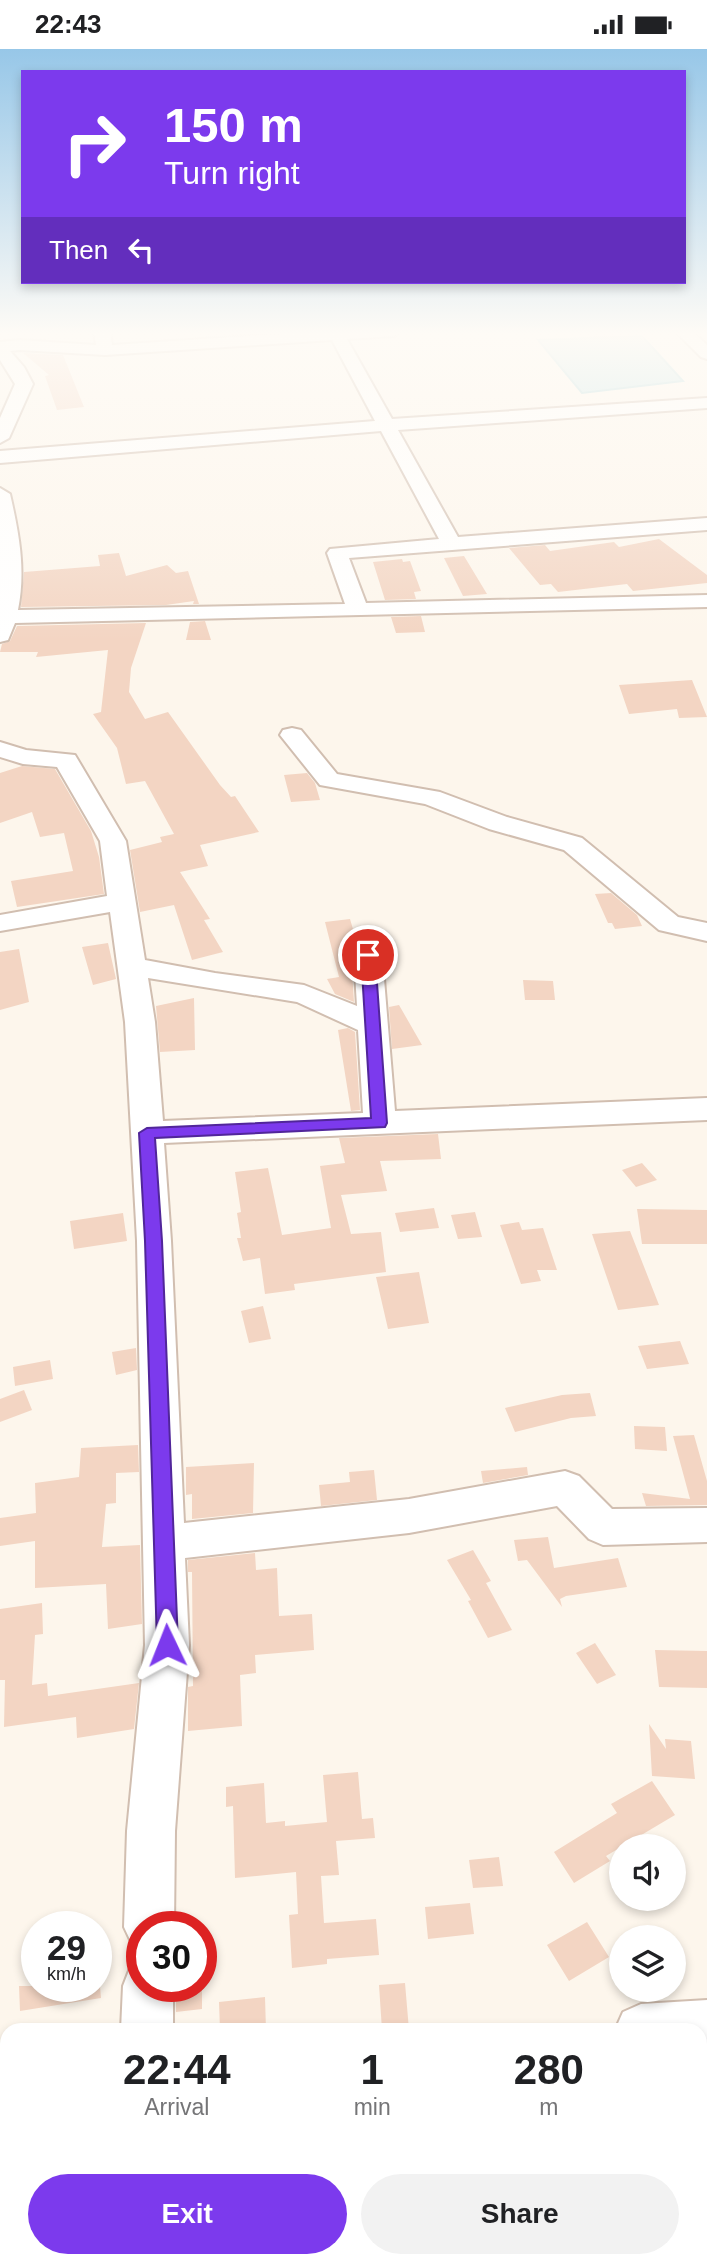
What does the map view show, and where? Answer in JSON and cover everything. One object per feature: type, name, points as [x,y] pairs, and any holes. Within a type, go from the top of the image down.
[{"type":"street","points":[[0,457],[272,435]]},
{"type":"street","points":[[393,435],[452,544]]},
{"type":"street","points":[[0,494],[15,568],[2,623],[707,601]]},
{"type":"street","points":[[358,610],[337,553],[707,524]]},
{"type":"street","points":[[292,735],[329,780],[431,797],[498,823],[573,845],[669,924],[707,932]]},
{"type":"street","points":[[0,749],[23,757],[66,760],[113,841],[140,1022],[154,1241],[167,1645],[151,1831],[149,1911]]},
{"type":"street","points":[[0,923],[121,902]]},
{"type":"street","points":[[368,955],[380,1123]]},
{"type":"street","points":[[131,966],[215,982],[304,994],[373,1024]]},
{"type":"street","points":[[147,1133],[707,1109]]},
{"type":"street","points":[[164,1543],[409,1515],[565,1488],[603,1527],[707,1525]]},
{"type":"street","points":[[147,2023],[148,2002]]},
{"type":"building","points":[[659,539],[707,575],[707,583],[633,591],[627,584],[558,592],[551,584],[540,585],[509,548],[545,545],[550,551],[614,542],[619,547]]},
{"type":"building","points":[[119,553],[126,576],[167,565],[176,573],[188,571],[199,604],[193,604],[194,601],[166,605],[21,607],[24,572],[100,566],[98,555]]},
{"type":"building","points":[[464,556],[487,594],[463,596],[444,558]]},
{"type":"building","points":[[402,559],[403,562],[410,561],[421,591],[414,592],[416,599],[385,600],[373,562]]},
{"type":"building","points":[[421,616],[425,632],[396,633],[391,617]]},
{"type":"building","points":[[205,621],[211,640],[186,640],[190,622]]},
{"type":"building","points":[[146,623],[131,668],[129,692],[145,719],[168,712],[220,785],[231,797],[235,796],[259,832],[200,845],[208,866],[180,872],[210,919],[204,920],[223,952],[192,960],[174,905],[140,912],[130,850],[162,842],[160,837],[174,834],[145,781],[126,784],[117,748],[93,714],[101,712],[108,650],[36,657],[38,652],[0,652],[2,644],[10,641],[17,626]]},
{"type":"building","points":[[692,680],[707,717],[679,718],[677,709],[629,714],[619,685]]},
{"type":"building","points":[[22,766],[55,769],[91,831],[99,857],[104,894],[17,907],[11,881],[73,871],[64,833],[40,837],[32,812],[0,823],[0,773]]},
{"type":"building","points":[[307,773],[315,783],[320,800],[291,802],[284,775]]},
{"type":"building","points":[[611,893],[637,915],[642,926],[615,929],[612,923],[608,923],[595,894]]},
{"type":"building","points":[[350,919],[358,946],[351,955],[354,1002],[335,994],[327,979],[339,977],[325,922]]},
{"type":"building","points":[[108,943],[116,979],[93,985],[82,947]]},
{"type":"building","points":[[19,949],[29,1002],[0,1010],[0,952]]},
{"type":"building","points":[[523,980],[553,981],[555,1000],[525,1000]]},
{"type":"building","points":[[194,998],[195,1050],[160,1052],[156,1006]]},
{"type":"building","points":[[399,1005],[422,1045],[392,1049],[389,1007]]},
{"type":"building","points":[[348,1028],[355,1032],[360,1110],[351,1111],[338,1030]]},
{"type":"building","points":[[438,1134],[441,1159],[380,1161],[387,1191],[341,1195],[351,1234],[381,1232],[386,1272],[294,1284],[295,1290],[265,1294],[260,1258],[243,1261],[237,1238],[241,1238],[237,1213],[241,1212],[235,1172],[268,1168],[282,1235],[331,1228],[320,1166],[345,1163],[339,1138]]},
{"type":"building","points":[[642,1163],[657,1180],[636,1187],[622,1170]]},
{"type":"building","points":[[434,1208],[439,1228],[400,1232],[395,1213]]},
{"type":"building","points":[[637,1209],[707,1210],[707,1244],[642,1244]]},
{"type":"building","points":[[475,1212],[482,1237],[458,1239],[451,1215]]},
{"type":"building","points":[[123,1213],[127,1241],[74,1249],[70,1221]]},
{"type":"building","points":[[519,1222],[522,1230],[543,1228],[557,1270],[537,1270],[541,1281],[521,1284],[500,1225]]},
{"type":"building","points":[[630,1231],[659,1305],[618,1310],[592,1234]]},
{"type":"building","points":[[419,1272],[429,1323],[388,1329],[376,1277]]},
{"type":"building","points":[[263,1306],[271,1339],[249,1343],[241,1311]]},
{"type":"building","points":[[680,1341],[689,1364],[647,1369],[638,1346]]},
{"type":"building","points":[[136,1348],[137,1370],[116,1375],[112,1352]]},
{"type":"building","points":[[50,1360],[53,1379],[15,1386],[13,1367]]},
{"type":"building","points":[[24,1390],[32,1410],[0,1422],[0,1399]]},
{"type":"building","points":[[590,1393],[596,1416],[571,1418],[515,1432],[505,1408],[562,1395]]},
{"type":"building","points":[[634,1426],[665,1427],[667,1451],[635,1449]]},
{"type":"building","points":[[694,1435],[707,1481],[707,1505],[646,1506],[642,1493],[690,1499],[673,1436]]},
{"type":"building","points":[[138,1445],[139,1472],[116,1473],[116,1503],[106,1504],[102,1547],[140,1545],[142,1624],[108,1629],[106,1584],[35,1588],[35,1541],[0,1546],[0,1518],[36,1513],[35,1483],[79,1477],[81,1448]]},
{"type":"building","points":[[254,1463],[253,1513],[192,1519],[192,1494],[186,1495],[186,1467]]},
{"type":"building","points":[[527,1467],[528,1475],[483,1483],[481,1471]]},
{"type":"building","points":[[374,1470],[377,1500],[321,1506],[319,1485],[350,1482],[349,1472]]},
{"type":"building","points":[[548,1537],[554,1568],[618,1558],[627,1587],[566,1596],[560,1599],[562,1607],[527,1560],[518,1561],[514,1540]]},
{"type":"building","points":[[473,1550],[491,1581],[486,1583],[512,1630],[488,1638],[468,1601],[471,1600],[447,1560]]},
{"type":"building","points":[[255,1553],[256,1570],[277,1568],[279,1616],[312,1614],[314,1650],[255,1655],[256,1673],[240,1675],[242,1726],[188,1731],[188,1687],[193,1686],[192,1572],[188,1572],[188,1560]]},
{"type":"building","points":[[42,1603],[43,1634],[35,1635],[32,1685],[47,1683],[48,1696],[139,1683],[134,1729],[77,1738],[76,1717],[4,1727],[5,1680],[0,1680],[0,1609]]},
{"type":"building","points":[[595,1643],[616,1675],[597,1684],[576,1653]]},
{"type":"building","points":[[655,1650],[707,1651],[707,1688],[659,1687]]},
{"type":"building","points":[[649,1724],[666,1749],[665,1739],[691,1741],[695,1779],[652,1776]]},
{"type":"building","points":[[358,1772],[362,1819],[373,1818],[375,1838],[336,1841],[339,1875],[321,1876],[324,1923],[376,1919],[379,1955],[327,1959],[327,1964],[292,1968],[289,1915],[298,1914],[296,1872],[235,1878],[233,1806],[226,1807],[226,1787],[264,1783],[266,1823],[285,1821],[285,1826],[327,1822],[323,1775]]},
{"type":"building","points":[[652,1781],[675,1815],[643,1834],[609,1834],[609,1854],[606,1856],[609,1862],[574,1883],[554,1852],[617,1813],[611,1804]]},
{"type":"building","points":[[499,1857],[503,1886],[473,1888],[469,1860]]},
{"type":"building","points":[[470,1903],[474,1934],[428,1939],[425,1907]]},
{"type":"building","points":[[587,1922],[609,1957],[569,1981],[547,1945]]},
{"type":"building","points":[[405,1983],[408,2023],[382,2023],[379,1985]]},
{"type":"building","points":[[19,1986],[21,2002],[76,2002],[20,2011]]},
{"type":"building","points":[[265,1997],[266,2023],[220,2023],[219,2002]]},
{"type":"building","points":[[176,2002],[202,2002],[202,2009],[176,2012]]},
{"type":"route","points":[[167,1645],[154,1241],[147,1133],[380,1123],[368,955]]}]
